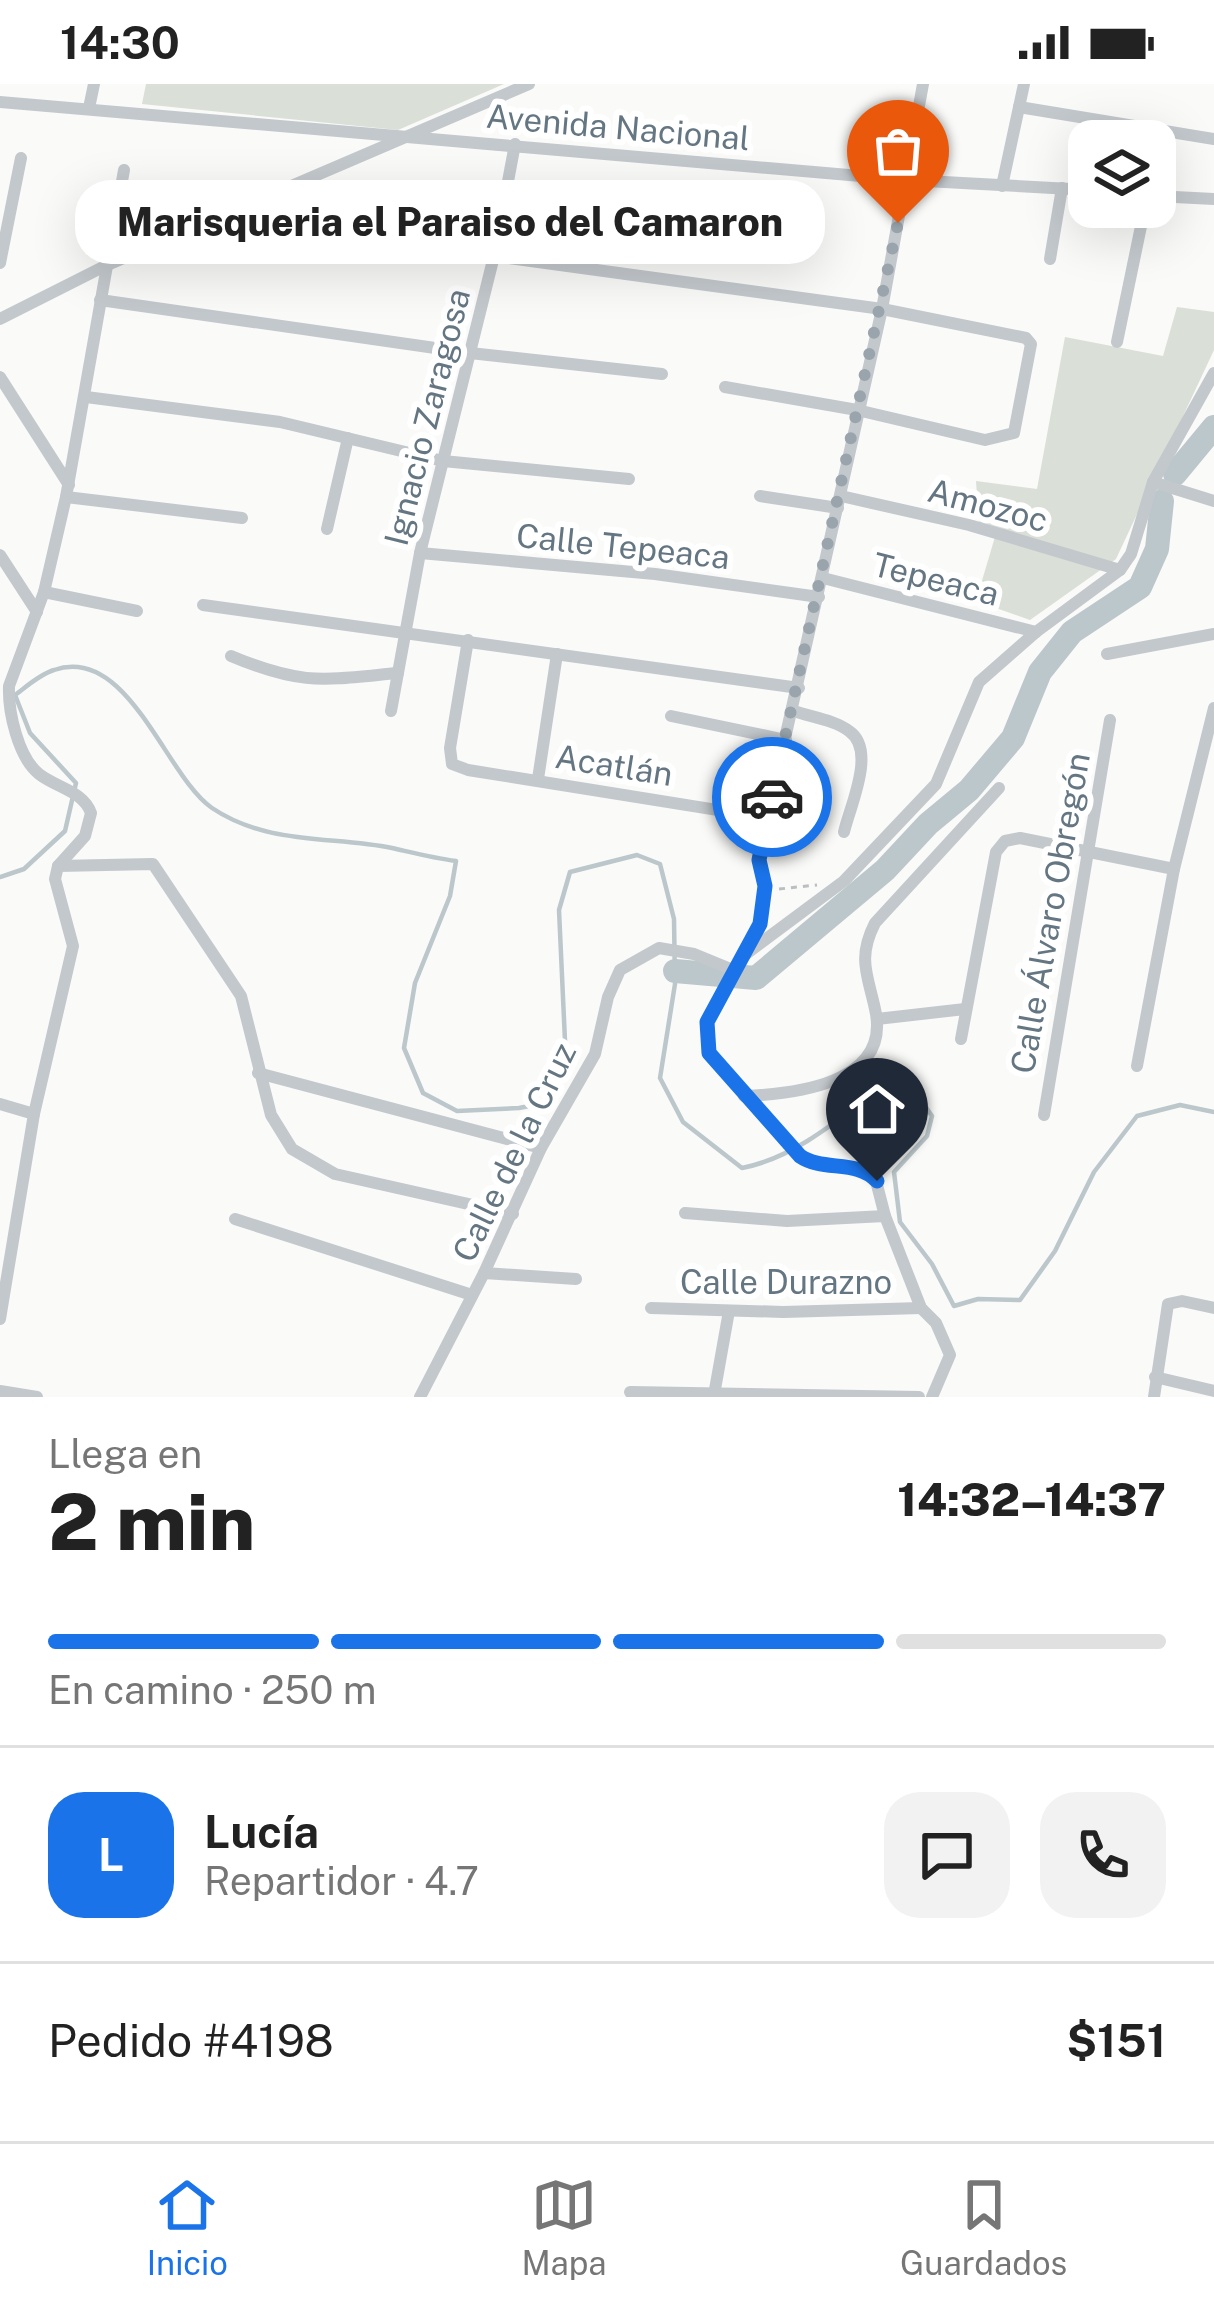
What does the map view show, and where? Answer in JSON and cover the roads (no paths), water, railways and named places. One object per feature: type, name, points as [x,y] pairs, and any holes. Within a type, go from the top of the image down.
[{"type":"street","points":[[88,109],[94,84]]},
{"type":"street","points":[[0,320],[105,266],[529,84]]},
{"type":"street","points":[[923,84],[882,309],[767,818],[759,860],[765,886],[760,924],[707,1022],[709,1053],[800,1156],[811,1163],[871,1174],[877,1181],[885,1216],[921,1309],[936,1323],[950,1355],[932,1397]]},
{"type":"street","points":[[1002,186],[1024,84]]},
{"type":"street","name":"Avenida Nacional","points":[[0,102],[907,180],[1068,188]]},
{"type":"street","points":[[1019,107],[1214,139]]},
{"type":"street","name":"Ignacio Zaragosa","points":[[391,711],[420,553],[494,256],[515,144]]},
{"type":"street","points":[[0,263],[22,158]]},
{"type":"street","points":[[0,1319],[4,1270],[34,1114],[74,946],[56,890],[58,866],[85,836],[91,813],[88,805],[36,772],[20,743],[8,702],[9,686],[44,592],[68,491],[124,170]]},
{"type":"street","points":[[1050,259],[1062,188]]},
{"type":"street","points":[[1176,197],[1214,199]]},
{"type":"street","points":[[216,218],[882,309],[1026,338],[1032,351],[1013,433],[986,440],[857,410],[725,387]]},
{"type":"street","points":[[1117,342],[1141,228]]},
{"type":"street","points":[[100,300],[470,353],[662,374]]},
{"type":"street","points":[[732,971],[844,881],[936,784],[980,682],[1036,632],[1120,570],[1130,554],[1153,482],[1214,373]]},
{"type":"street","points":[[0,377],[68,491]]},
{"type":"street","points":[[86,397],[280,422],[443,461],[629,479]]},
{"type":"street","points":[[327,529],[348,438]]},
{"type":"street","points":[[1153,482],[1214,501]]},
{"type":"street","points":[[68,491],[242,518]]},
{"type":"street","name":"Amozoc","points":[[760,496],[840,502],[969,525],[1120,570]]},
{"type":"street","name":"Calle Tepeaca","points":[[420,553],[656,574],[819,597]]},
{"type":"street","points":[[0,555],[37,612]]},
{"type":"street","name":"Tepeaca","points":[[823,578],[1036,632]]},
{"type":"street","points":[[44,592],[137,611]]},
{"type":"street","points":[[203,605],[799,688]]},
{"type":"street","points":[[1107,654],[1214,634]]},
{"type":"street","name":"Acatlán","points":[[468,640],[450,748],[452,764],[767,818]]},
{"type":"street","points":[[538,779],[557,654]]},
{"type":"street","points":[[231,656],[279,676],[312,681],[398,673]]},
{"type":"street","points":[[1137,1066],[1174,869],[1214,707]]},
{"type":"street","points":[[794,711],[848,729],[859,741],[862,760],[844,832]]},
{"type":"street","points":[[671,716],[786,740]]},
{"type":"street","name":"Calle Álvaro Obregón","points":[[1044,1115],[1110,720]]},
{"type":"street","points":[[744,1096],[788,1095],[842,1077],[864,1064],[874,1047],[877,1019],[864,945],[875,923],[999,788]]},
{"type":"street","points":[[961,1039],[996,852],[1005,841],[1020,838],[1174,869]]},
{"type":"street","points":[[58,866],[153,865],[241,996],[258,1073],[272,1115],[292,1149],[335,1174],[513,1214]]},
{"type":"street","name":"Calle de la Cruz","points":[[420,1397],[513,1214],[541,1148],[595,1054],[608,997],[620,970],[659,948],[732,971]]},
{"type":"street","points":[[877,1019],[965,1009]]},
{"type":"street","points":[[258,1073],[541,1148]]},
{"type":"street","points":[[0,1105],[34,1114]]},
{"type":"street","points":[[685,1213],[787,1221],[885,1216]]},
{"type":"street","points":[[235,1219],[472,1295]]},
{"type":"street","points":[[484,1273],[575,1279]]},
{"type":"street","points":[[1154,1397],[1168,1304],[1182,1300],[1214,1309]]},
{"type":"street","name":"Calle Durazno","points":[[651,1309],[921,1309]]},
{"type":"street","points":[[714,1395],[729,1311]]},
{"type":"street","points":[[1155,1377],[1214,1391]]},
{"type":"street","points":[[0,1391],[37,1397]]},
{"type":"street","points":[[630,1392],[919,1397]]},
{"type":"waterway","points":[[1175,474],[1214,427]]},
{"type":"waterway","points":[[675,971],[756,978],[885,870],[928,824],[969,790],[1013,738],[1040,672],[1072,632],[1140,587],[1157,549],[1162,501]]},
{"type":"waterway","points":[[0,877],[24,869],[65,831],[76,783],[30,733],[15,695],[54,670],[80,667],[103,676],[144,718],[195,792],[233,820],[277,834],[369,844],[456,861],[450,896],[415,983],[404,1048],[423,1093],[457,1111],[555,1101],[565,1041],[559,910],[570,872],[637,855],[660,864],[674,919],[675,984],[660,1078],[683,1122],[742,1168],[802,1144],[892,1079],[914,1090],[932,1116],[927,1136],[894,1172],[900,1222],[932,1264],[954,1306],[978,1299],[1020,1300],[1055,1251],[1094,1172],[1137,1116],[1180,1105],[1214,1112]]},
{"type":"place","name":"Marisqueria el Paraiso del Camaron","points":[[898,223]]}]
